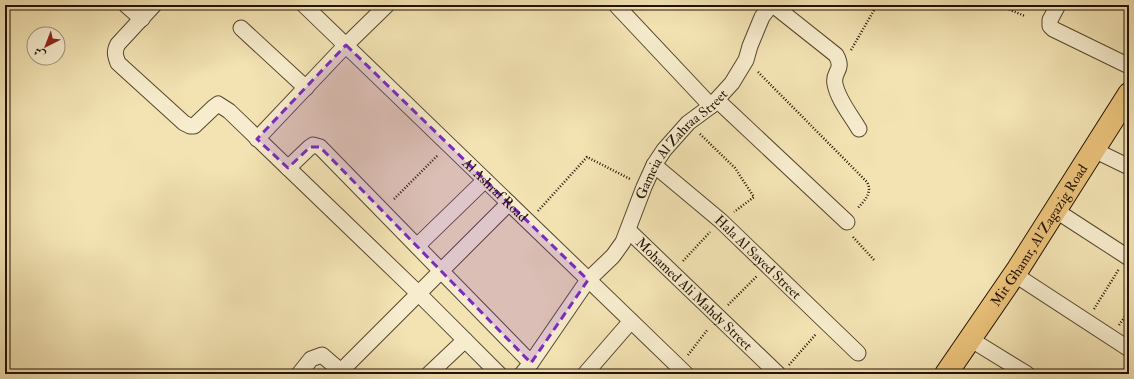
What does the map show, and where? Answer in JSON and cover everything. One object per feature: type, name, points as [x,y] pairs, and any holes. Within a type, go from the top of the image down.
[{"type":"highway","name":"Mit Ghamr, Al Zagazig Road","points":[[946,374],[1014,274],[1129,94]]},
{"type":"street","points":[[126,5],[142,19]]},
{"type":"street","points":[[154,5],[118,44],[115,49],[115,56],[118,63],[184,123],[190,126],[194,126],[218,104],[228,111],[419,294],[499,374]]},
{"type":"street","points":[[257,140],[346,45],[387,5]]},
{"type":"street","points":[[616,5],[714,103],[847,222]]},
{"type":"street","points":[[772,5],[836,55],[840,67],[834,83],[838,94],[859,129]]},
{"type":"street","name":"Gameia Al Zahraa Street","points":[[527,368],[588,280],[613,256],[622,242],[654,165],[664,150],[688,123],[714,103],[732,83],[746,60],[762,17],[772,5]]},
{"type":"street","points":[[1058,5],[1050,20],[1050,26],[1053,29],[1129,66]]},
{"type":"street","name":"Al Ashraf Road","points":[[309,7],[346,45],[631,321],[679,372]]},
{"type":"street","points":[[241,28],[306,88]]},
{"type":"street","points":[[288,168],[310,147],[320,147],[442,271],[527,368]]},
{"type":"street","points":[[1094,150],[1129,168]]},
{"type":"street","name":"Hala Al Sayed Street","points":[[654,165],[721,221],[858,353]]},
{"type":"street","points":[[417,246],[485,180]]},
{"type":"street","points":[[299,374],[312,359],[322,355],[343,373],[509,203]]},
{"type":"street","points":[[1055,210],[1128,258]]},
{"type":"street","name":"Mohamed Ali Mahdy Street","points":[[628,230],[718,316],[782,371]]},
{"type":"street","points":[[1014,274],[1129,349]]},
{"type":"street","points":[[585,374],[631,321]]},
{"type":"street","points":[[970,339],[1027,374]]},
{"type":"street","points":[[429,374],[464,340]]},
{"type":"path","points":[[840,67],[877,5]]},
{"type":"path","points":[[998,5],[1025,16]]},
{"type":"path","points":[[746,60],[867,182],[869,186],[868,194],[844,226],[875,261]]},
{"type":"path","points":[[672,273],[721,221],[754,197],[735,168],[688,123]]},
{"type":"path","points":[[382,210],[449,144]]},
{"type":"path","points":[[528,221],[587,157],[644,187]]},
{"type":"path","points":[[1086,321],[1128,258]]},
{"type":"path","points":[[679,372],[718,316],[767,265]]},
{"type":"path","points":[[782,371],[826,322]]},
{"type":"highlighted area","points":[[346,45],[588,280],[531,363],[320,147],[310,147],[288,168],[257,139]]}]
